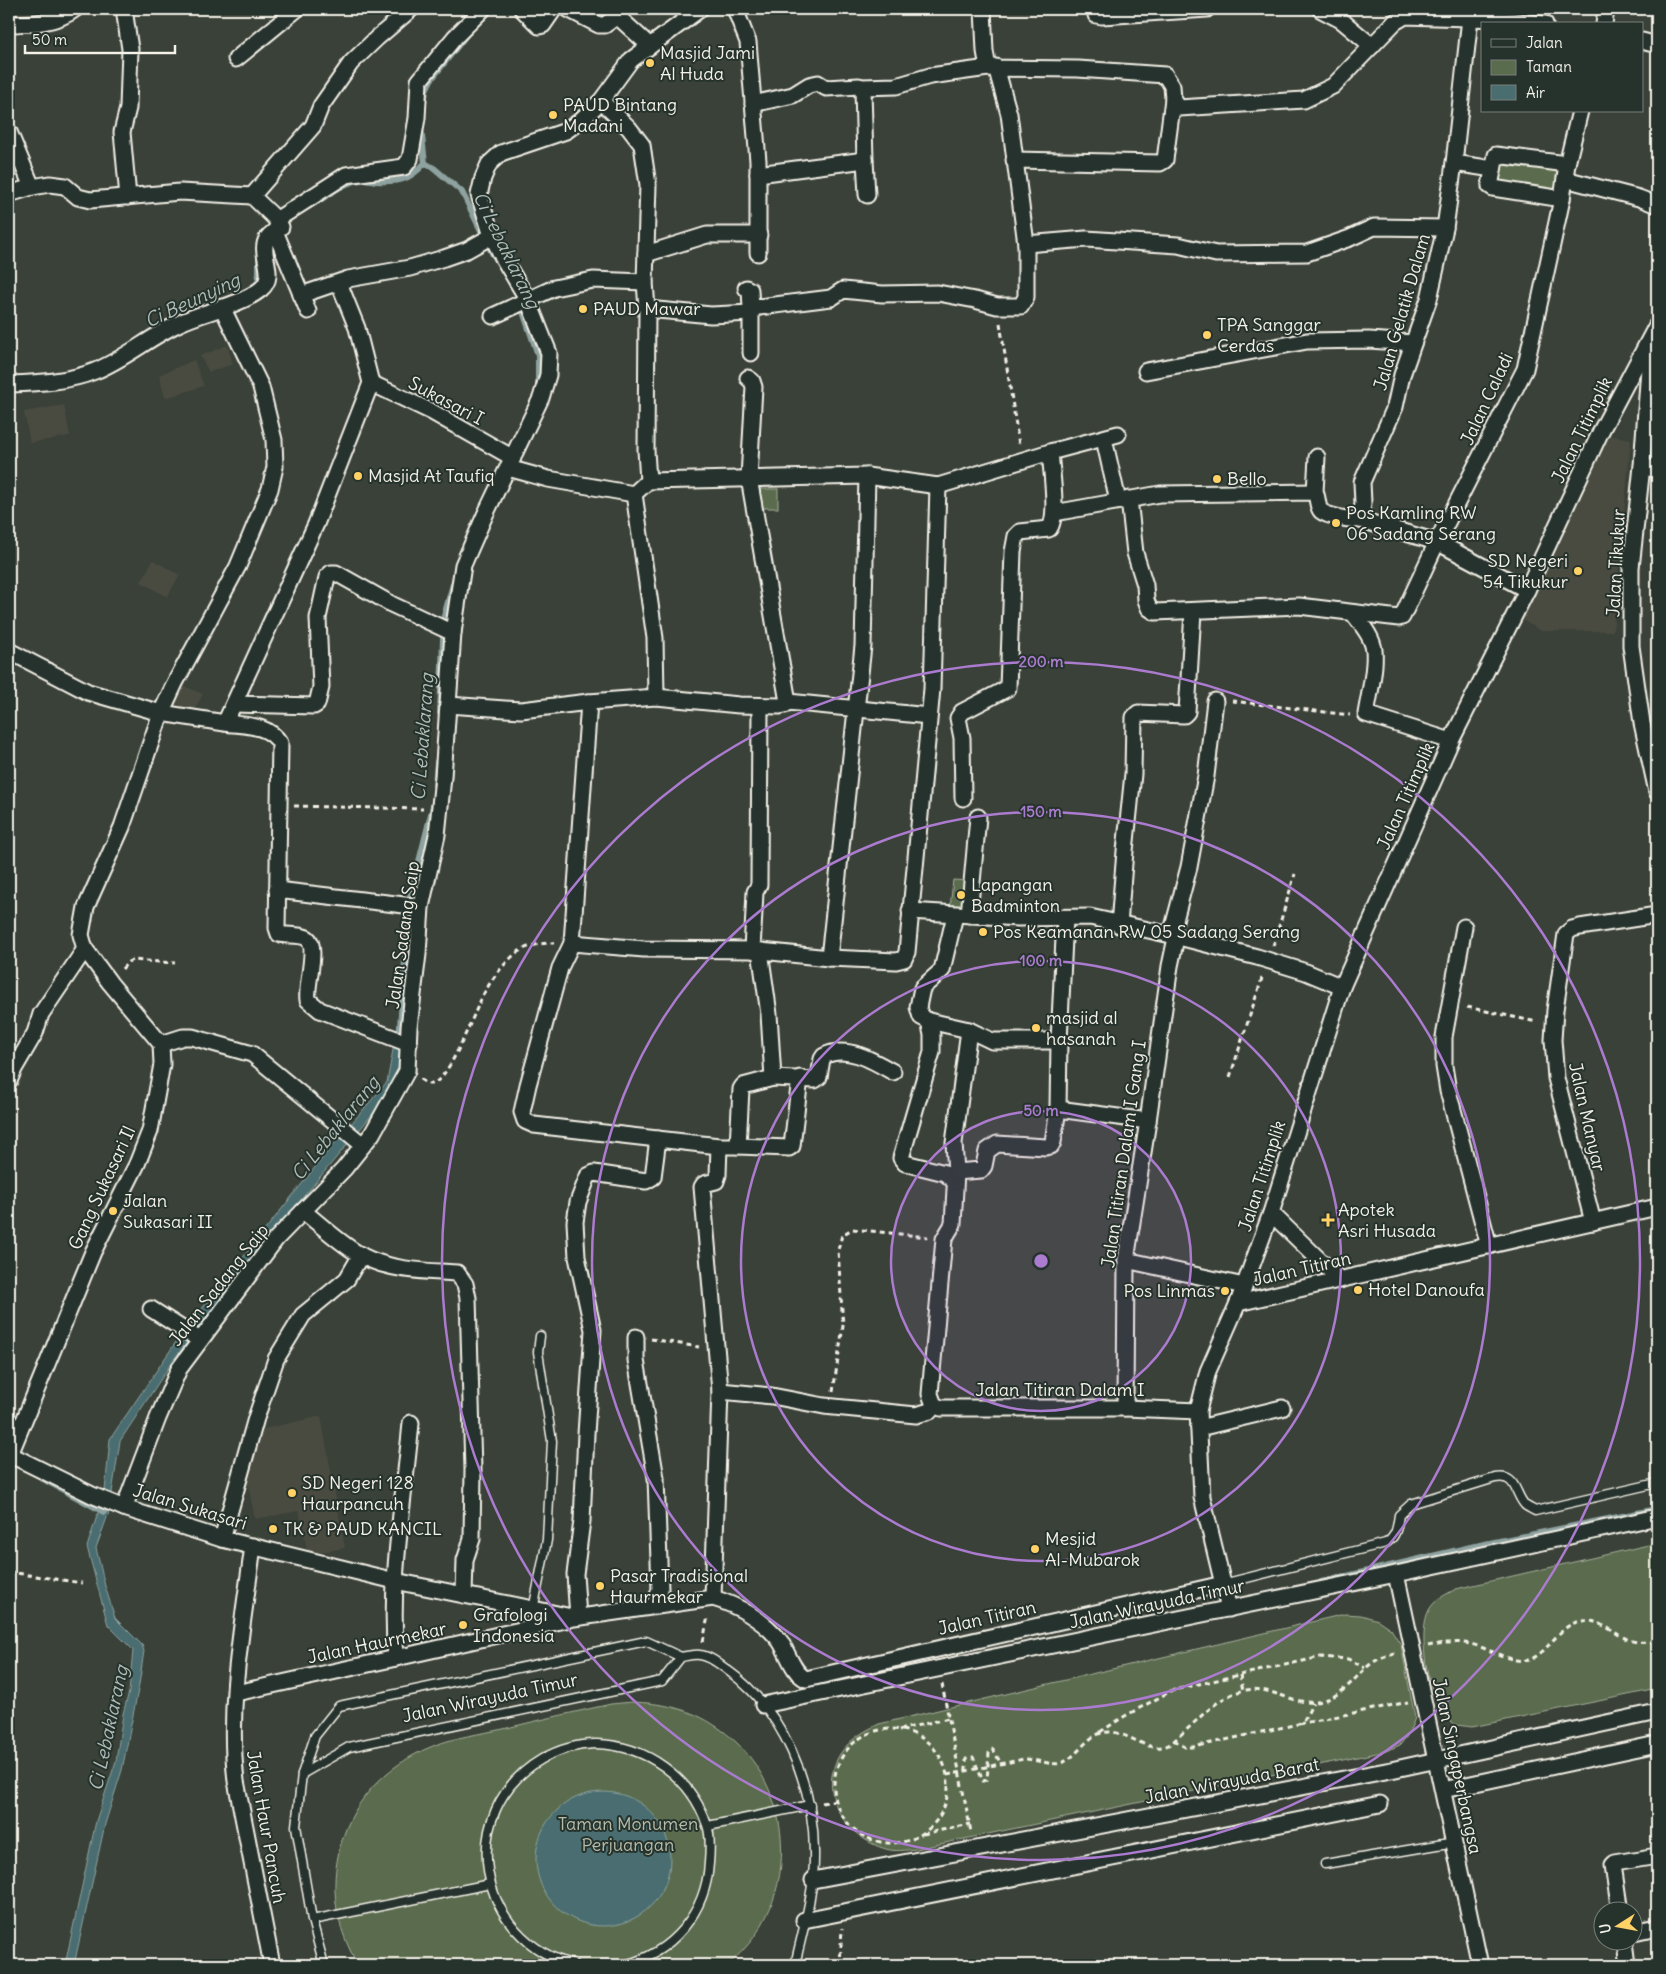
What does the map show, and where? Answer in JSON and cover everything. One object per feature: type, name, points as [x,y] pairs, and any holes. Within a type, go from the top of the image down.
[{"type":"street","points":[[9,24],[34,24],[69,14],[75,9]]},
{"type":"street","points":[[124,9],[130,49],[128,108],[122,132],[128,197]]},
{"type":"street","points":[[236,59],[297,9]]},
{"type":"street","points":[[252,196],[313,126],[321,106],[351,63],[412,9]]},
{"type":"street","points":[[9,384],[39,383],[72,378],[96,371],[159,333],[182,322],[248,297],[262,288],[269,274],[265,245],[267,238],[278,225],[346,175],[404,167],[408,164],[417,118],[419,81],[455,37],[483,9]]},
{"type":"street","points":[[522,9],[539,26],[543,25],[554,9]]},
{"type":"street","points":[[568,9],[598,25],[604,24],[617,16],[650,46]]},
{"type":"street","name":"Jalan Sadang Saip","points":[[122,1507],[192,1335],[276,1239],[344,1169],[359,1142],[372,1134],[407,1071],[402,1042],[414,906],[437,835],[443,776],[448,706],[447,630],[463,565],[509,459],[542,398],[548,375],[549,353],[492,236],[479,195],[489,164],[501,153],[566,131],[580,121],[601,101],[631,60],[700,9]]},
{"type":"street","points":[[735,9],[748,42],[758,174],[758,253]]},
{"type":"street","points":[[647,309],[711,315],[831,298],[843,290],[882,294],[938,293],[997,306],[1021,306],[1026,297],[1026,244],[1009,114],[985,51],[983,9]]},
{"type":"street","points":[[1098,12],[1207,9]]},
{"type":"street","points":[[1320,9],[1341,20],[1372,46]]},
{"type":"street","points":[[1604,22],[1606,9]]},
{"type":"street","points":[[1173,99],[1179,108],[1304,100],[1333,86],[1372,46],[1394,15],[1470,18],[1499,14],[1536,22]]},
{"type":"street","name":"Jalan Gelatik Dalam","points":[[1361,520],[1363,503],[1362,482],[1395,407],[1412,343],[1429,299],[1445,228],[1470,18]]},
{"type":"street","points":[[1644,42],[1657,45]]},
{"type":"street","points":[[753,104],[793,95],[809,85],[818,83],[826,88],[896,86],[930,76],[992,68],[1078,69],[1165,75],[1172,86],[1173,99],[1165,160],[1160,163],[1014,160]]},
{"type":"street","points":[[862,87],[867,195]]},
{"type":"street","points":[[601,101],[629,128],[642,145],[648,185],[645,282],[647,309],[646,450],[648,481]]},
{"type":"street","name":"Jalan Caladi","points":[[1353,613],[1402,617],[1437,542],[1525,369],[1562,199],[1567,164],[1580,112]]},
{"type":"street","points":[[9,132],[32,187]]},
{"type":"street","points":[[1562,199],[1492,188],[1490,186],[1496,155],[1567,164]]},
{"type":"street","points":[[758,174],[865,160]]},
{"type":"street","points":[[1454,163],[1493,169]]},
{"type":"street","points":[[1565,179],[1639,198],[1657,205]]},
{"type":"street","points":[[9,194],[50,184],[65,186],[78,197],[90,200],[180,192],[252,196],[278,225],[308,311]]},
{"type":"street","points":[[1026,244],[1086,239],[1178,245],[1216,254],[1307,253],[1350,238],[1374,227],[1445,228]]},
{"type":"street","points":[[646,254],[707,235],[759,235]]},
{"type":"street","points":[[301,294],[339,282],[436,261],[492,236]]},
{"type":"street","points":[[493,316],[554,288],[592,280],[645,282]]},
{"type":"street","points":[[226,723],[316,524],[371,383],[357,328],[339,282]]},
{"type":"street","points":[[746,288],[750,290],[751,353]]},
{"type":"street","points":[[222,306],[261,387],[274,440],[275,466],[270,489],[238,566],[175,683],[161,713],[122,827],[86,907],[81,935],[85,949],[110,983],[161,1044],[182,1037],[192,1037],[252,1054],[359,1142]]},
{"type":"street","name":"Jalan Tikukur","points":[[1654,329],[1631,568],[1631,646],[1642,723],[1657,792]]},
{"type":"street","name":"Jalan Titimplik","points":[[1238,1303],[1271,1213],[1342,987],[1451,741],[1527,590],[1601,431],[1654,329]]},
{"type":"street","points":[[1146,371],[1307,341],[1368,340],[1412,343]]},
{"type":"street","points":[[748,378],[752,381],[754,387],[749,478],[788,702]]},
{"type":"street","name":"Sukasari I","points":[[371,383],[432,412],[509,459],[548,479],[634,494]]},
{"type":"street","points":[[656,697],[655,638],[634,494],[648,481],[867,476],[938,486],[1050,452],[1111,436],[1135,553],[1139,561],[1146,600],[1150,608],[1155,612],[1161,613],[1299,606],[1353,613],[1368,634],[1374,650],[1372,679],[1366,714],[1451,741]]},
{"type":"street","points":[[963,798],[962,738],[958,718],[962,712],[1008,688],[1012,552],[1016,536],[1020,532],[1050,529],[1052,525],[1054,512],[1050,452]]},
{"type":"street","points":[[1316,457],[1315,492],[1319,508],[1322,512],[1348,519],[1361,520],[1437,542],[1527,590]]},
{"type":"street","points":[[1642,466],[1657,470]]},
{"type":"street","points":[[829,958],[863,646],[867,476]]},
{"type":"street","points":[[572,943],[644,948],[756,950],[829,958],[896,961],[904,959],[907,952],[932,689],[938,486]]},
{"type":"street","points":[[1054,512],[1160,494],[1315,492]]},
{"type":"street","points":[[234,704],[282,706],[314,706],[317,704],[321,687],[318,618],[327,577],[331,573],[447,630]]},
{"type":"street","points":[[1119,925],[1124,851],[1133,774],[1134,716],[1138,713],[1184,715],[1187,712],[1193,610]]},
{"type":"street","points":[[9,651],[88,692],[161,713],[262,728],[275,735],[280,743],[277,932],[282,935],[307,938],[310,942],[312,953],[308,1000],[320,1010],[402,1042]]},
{"type":"street","points":[[448,706],[521,710],[656,697],[760,706],[780,706],[786,705],[788,702],[929,716]]},
{"type":"street","name":"Jalan Titiran Dalam I Gang I","points":[[1125,1408],[1126,1260],[1174,936],[1206,776],[1215,701]]},
{"type":"street","points":[[589,702],[572,943],[560,968],[528,1085],[522,1112],[526,1121],[534,1125],[719,1146],[789,1148],[792,1146],[800,1078]]},
{"type":"street","points":[[760,706],[758,884],[754,892],[756,950],[769,1014],[773,1078]]},
{"type":"street","points":[[978,817],[962,915],[942,970],[922,988],[918,1007],[921,1017],[929,1021],[969,1030],[992,1041],[1059,1041]]},
{"type":"street","points":[[277,890],[414,906]]},
{"type":"street","points":[[910,911],[1018,918],[1090,917],[1258,956],[1306,972],[1342,987]]},
{"type":"street","name":"Jalan Manyar","points":[[1593,1222],[1556,1078],[1554,1026],[1557,991],[1566,934],[1572,929],[1580,927],[1657,915]]},
{"type":"street","points":[[929,1021],[933,1045],[932,1052],[901,1158],[905,1163],[956,1177],[981,1170],[988,1151],[997,1144],[1046,1148],[1051,1146],[1054,1142],[1058,1109],[1065,918]]},
{"type":"street","points":[[1464,927],[1444,1037],[1444,1066],[1448,1090],[1489,1246]]},
{"type":"street","points":[[9,1081],[35,1033],[41,1014],[85,949]]},
{"type":"street","points":[[720,1391],[772,1396],[831,1407],[916,1415],[930,1411],[944,1239],[953,1224],[956,1177],[954,1143],[969,1030]]},
{"type":"street","name":"Gang Sukasari Il","points":[[9,1455],[93,1252],[150,1131],[162,1064],[161,1044]]},
{"type":"street","points":[[738,1146],[741,1089],[743,1086],[773,1078],[815,1080],[819,1077],[824,1056],[839,1052],[862,1056],[893,1072]]},
{"type":"street","points":[[1058,1109],[1148,1121]]},
{"type":"street","points":[[576,1617],[575,1574],[582,1521],[593,1330],[578,1257],[575,1222],[578,1202],[588,1176],[594,1173],[646,1181],[653,1177],[658,1139]]},
{"type":"street","points":[[711,1605],[720,1391],[702,1187],[704,1184],[716,1181],[719,1146]]},
{"type":"street","name":"Jalan Titiran","points":[[1229,1609],[1202,1498],[1198,1411],[1208,1372],[1238,1303],[1657,1207]]},
{"type":"street","points":[[303,1212],[360,1255],[373,1261],[411,1270],[456,1273],[465,1284],[468,1298],[473,1470],[472,1539],[465,1560],[464,1595]]},
{"type":"street","points":[[1271,1213],[1340,1280]]},
{"type":"street","points":[[222,1540],[256,1418],[276,1359],[303,1315],[347,1279],[360,1255]]},
{"type":"street","points":[[1126,1260],[1244,1286]]},
{"type":"street","points":[[151,1309],[192,1335]]},
{"type":"street","points":[[636,1337],[636,1360],[656,1478],[660,1589],[655,1605]]},
{"type":"street","name":"Jalan Titiran Dalam I","points":[[932,1400],[941,1408],[1125,1408],[1198,1411]]},
{"type":"street","points":[[1199,1428],[1282,1408]]},
{"type":"street","points":[[396,1658],[394,1635],[395,1581],[411,1423]]},
{"type":"street","name":"Jalan Sukasari","points":[[9,1455],[92,1495],[122,1507],[222,1540],[395,1581],[533,1610],[576,1617]]},
{"type":"street","name":"Jalan Wirayuda Timur","points":[[764,1705],[1396,1574],[1657,1517]]},
{"type":"street","name":"Jalan Haur Pancuh","points":[[253,1546],[237,1661],[233,1757],[272,1965]]},
{"type":"street","name":"Jalan Singaperbangsa","points":[[1396,1574],[1480,1965]]},
{"type":"street","name":"Jalan Titiran","points":[[779,1640],[798,1673],[806,1679],[1222,1584]]},
{"type":"street","name":"Jalan Haurmekar","points":[[236,1693],[576,1617],[655,1605],[731,1603],[751,1616],[779,1640]]},
{"type":"street","name":"Jalan Wirayuda Barat","points":[[813,1880],[1436,1760],[1657,1712]]},
{"type":"street","points":[[1443,1790],[1657,1744]]},
{"type":"street","points":[[804,1920],[1380,1804]]},
{"type":"street","points":[[1618,1902],[1614,1863],[1657,1856]]},
{"type":"street","points":[[1644,1930],[1657,1927]]},
{"type":"street","points":[[1626,1952],[1628,1965]]},
{"type":"lane","points":[[533,1610],[546,1540],[552,1441],[538,1352],[540,1336]]},
{"type":"lane","points":[[1222,1584],[1386,1543],[1393,1539],[1399,1515],[1411,1504],[1503,1476],[1512,1481],[1526,1506],[1535,1511],[1657,1483]]},
{"type":"lane","name":"Jalan Wirayuda Timur","points":[[302,1774],[349,1747],[662,1681],[681,1657],[646,1641],[339,1706],[315,1736],[302,1774],[296,1826],[312,1920],[324,1965]]},
{"type":"lane","points":[[681,1657],[700,1655],[711,1659],[740,1679],[764,1705],[784,1737],[800,1772],[810,1805],[814,1852],[813,1880],[795,1965]]},
{"type":"lane","points":[[575,1965],[561,1962],[541,1952],[524,1939],[509,1923],[498,1904],[490,1884],[487,1862],[488,1840],[493,1818],[502,1798],[516,1780],[532,1765],[551,1754],[572,1747],[594,1744],[616,1745],[637,1751],[657,1760],[689,1790],[708,1826],[709,1874],[703,1896],[694,1915],[664,1947],[646,1958],[624,1965]]},
{"type":"lane","points":[[708,1826],[810,1805]]},
{"type":"lane","points":[[1325,1864],[1454,1842]]},
{"type":"lane","points":[[312,1920],[490,1884]]},
{"type":"path","points":[[997,306],[1021,461]]},
{"type":"path","points":[[1215,701],[1245,702],[1345,714],[1366,714]]},
{"type":"path","points":[[279,806],[429,809]]},
{"type":"path","points":[[428,1084],[433,1084],[438,1080],[471,1025],[479,1003],[491,981],[512,956],[522,950],[544,943],[572,943]]},
{"type":"path","points":[[110,983],[128,962],[132,960],[175,963]]},
{"type":"path","points":[[1450,1005],[1496,1012],[1554,1026]]},
{"type":"path","points":[[831,1407],[843,1326],[838,1250],[842,1235],[852,1229],[944,1239]]},
{"type":"path","points":[[9,1572],[82,1583]]},
{"type":"path","points":[[700,1655],[711,1605]]},
{"type":"path","points":[[1098,1733],[1113,1732],[1155,1747],[1167,1745],[1220,1701],[1236,1692],[1249,1689],[1313,1704],[1327,1700],[1340,1693],[1365,1668],[1383,1656],[1441,1644],[1469,1643],[1511,1658],[1526,1660],[1535,1658],[1571,1624],[1591,1621],[1633,1642],[1644,1644],[1657,1641]]},
{"type":"path","points":[[947,1775],[1024,1759],[1058,1764],[1067,1761],[1079,1748],[1098,1733],[1171,1691],[1321,1657],[1348,1659],[1365,1668]]},
{"type":"path","points":[[939,1669],[974,1849]]},
{"type":"path","points":[[1240,1675],[1242,1690]]},
{"type":"path","points":[[1174,1740],[1185,1747],[1193,1747],[1424,1699]]},
{"type":"path","points":[[1298,1724],[1304,1720],[1313,1704]]},
{"type":"path","points":[[898,1730],[949,1718]]},
{"type":"path","points":[[923,1834],[941,1814],[946,1802],[947,1775],[935,1750],[924,1740],[912,1733],[898,1730],[885,1729],[871,1733],[859,1740],[848,1749],[840,1761],[834,1788],[841,1814],[860,1834],[872,1840],[898,1843],[911,1840],[923,1834],[970,1824]]},
{"type":"path","points":[[966,1771],[965,1761],[967,1758],[973,1757],[983,1780],[987,1780],[989,1753],[993,1749],[1001,1764]]},
{"type":"path","points":[[840,1965],[842,1912]]},
{"type":"shaded area","points":[[227,345],[233,364],[209,372],[200,356]]},
{"type":"shaded area","points":[[194,360],[204,386],[165,398],[159,375]]},
{"type":"shaded area","points":[[64,405],[70,436],[30,443],[24,412]]},
{"type":"shaded area","name":"SD Negeri 54 Tikukur","points":[[1602,434],[1631,439],[1613,631],[1541,631],[1517,617]]},
{"type":"shaded area","points":[[153,560],[180,575],[167,597],[141,582]]},
{"type":"shaded area","points":[[179,684],[203,694],[192,714],[170,707]]},
{"type":"shaded area","name":"SD Negeri 128 Haurpancuh","points":[[321,1416],[345,1548],[308,1554],[299,1511],[255,1519],[246,1475],[255,1431]]},
{"type":"green space","points":[[1496,157],[1566,165],[1560,196],[1492,184]]},
{"type":"green space","points":[[760,489],[778,489],[778,508],[760,508]]},
{"type":"green space","name":"Lapangan Badminton","points":[[953,880],[971,881],[968,910],[950,908]]},
{"type":"green space","points":[[1657,1543],[1657,1689],[1472,1727],[1454,1724],[1445,1717],[1432,1689],[1425,1653],[1425,1621],[1431,1606],[1437,1600],[1456,1589]]},
{"type":"green space","points":[[1345,1614],[1361,1615],[1378,1620],[1391,1629],[1401,1645],[1415,1718],[1408,1735],[1400,1745],[1386,1751],[916,1849],[893,1850],[872,1843],[859,1835],[848,1824],[839,1812],[833,1798],[831,1784],[833,1769],[840,1754],[858,1736],[879,1724]]},
{"type":"green space","name":"Taman Monumen Perjuangan","points":[[632,1702],[673,1707],[711,1723],[740,1746],[761,1774],[775,1806],[781,1840],[780,1875],[770,1908],[753,1939],[727,1965],[358,1965],[345,1939],[341,1926],[336,1899],[336,1870],[343,1837],[350,1820],[360,1803],[384,1775],[416,1754],[450,1740],[611,1704]]},
{"type":"water","points":[[396,1034],[404,1036],[396,1086],[259,1250],[174,1359],[120,1441],[109,1512],[96,1548],[115,1618],[142,1645],[144,1651],[122,1770],[105,1824],[74,1965],[65,1965],[96,1821],[116,1761],[123,1714],[129,1692],[133,1650],[108,1625],[87,1547],[105,1491],[110,1439],[180,1336],[333,1145],[387,1082]]},
{"type":"water","points":[[603,1792],[629,1797],[651,1811],[665,1833],[670,1859],[665,1885],[651,1907],[629,1921],[603,1926],[577,1921],[555,1907],[541,1885],[536,1859],[541,1833],[555,1811],[577,1797]]},
{"type":"waterway","name":"Ci Beunying","points":[[425,97],[431,80],[472,28]]},
{"type":"waterway","name":"Ci Beunying","points":[[308,207],[346,184],[364,180],[397,180],[414,174],[425,163],[421,127]]},
{"type":"waterway","name":"Ci Lebaklarang","points":[[425,163],[434,168],[462,192],[493,255]]},
{"type":"waterway","name":"Ci Beunying","points":[[256,287],[259,278],[260,248]]},
{"type":"waterway","name":"Ci Lebaklarang","points":[[520,303],[538,355],[538,387]]},
{"type":"waterway","name":"Ci Lebaklarang","points":[[440,713],[444,616],[455,577]]},
{"type":"waterway","name":"Ci Lebaklarang","points":[[435,785],[437,762]]},
{"type":"waterway","name":"Ci Lebaklarang","points":[[399,1039],[410,897],[434,802]]},
{"type":"waterway","points":[[45,1480],[104,1512]]},
{"type":"waterway","points":[[1321,1582],[1475,1546],[1657,1509]]},
{"type":"place","name":"Masjid Jami Al Huda","points":[[650,63]]},
{"type":"place","name":"PAUD Bintang Madani","points":[[553,115]]},
{"type":"place","name":"PAUD Mawar","points":[[583,309]]},
{"type":"place","name":"TPA Sanggar Cerdas","points":[[1207,335]]},
{"type":"place","name":"Masjid At Taufiq","points":[[358,476]]},
{"type":"place","name":"Bello","points":[[1217,479]]},
{"type":"place","name":"Pos Kamling RW 06 Sadang Serang","points":[[1336,523]]},
{"type":"place","name":"SD Negeri 54 Tikukur","points":[[1578,571]]},
{"type":"place","name":"Lapangan Badminton","points":[[961,895]]},
{"type":"place","name":"Pos Keamanan RW 05 Sadang Serang","points":[[983,932]]},
{"type":"place","name":"masjid al hasanah","points":[[1036,1028]]},
{"type":"place","name":"Jalan Sukasari II","points":[[113,1211]]},
{"type":"place","name":"Apotek Asri Husada","points":[[1328,1220]]},
{"type":"place","name":"Hotel Danoufa","points":[[1358,1290]]},
{"type":"place","name":"Pos Linmas","points":[[1225,1291]]},
{"type":"place","name":"SD Negeri 128 Haurpancuh","points":[[292,1493]]},
{"type":"place","name":"TK & PAUD KANCIL","points":[[273,1529]]},
{"type":"place","name":"Mesjid Al-Mubarok","points":[[1035,1549]]},
{"type":"place","name":"Pasar Tradisional Haurmekar","points":[[600,1586]]},
{"type":"place","name":"Grafologi Indonesia","points":[[463,1625]]}]
